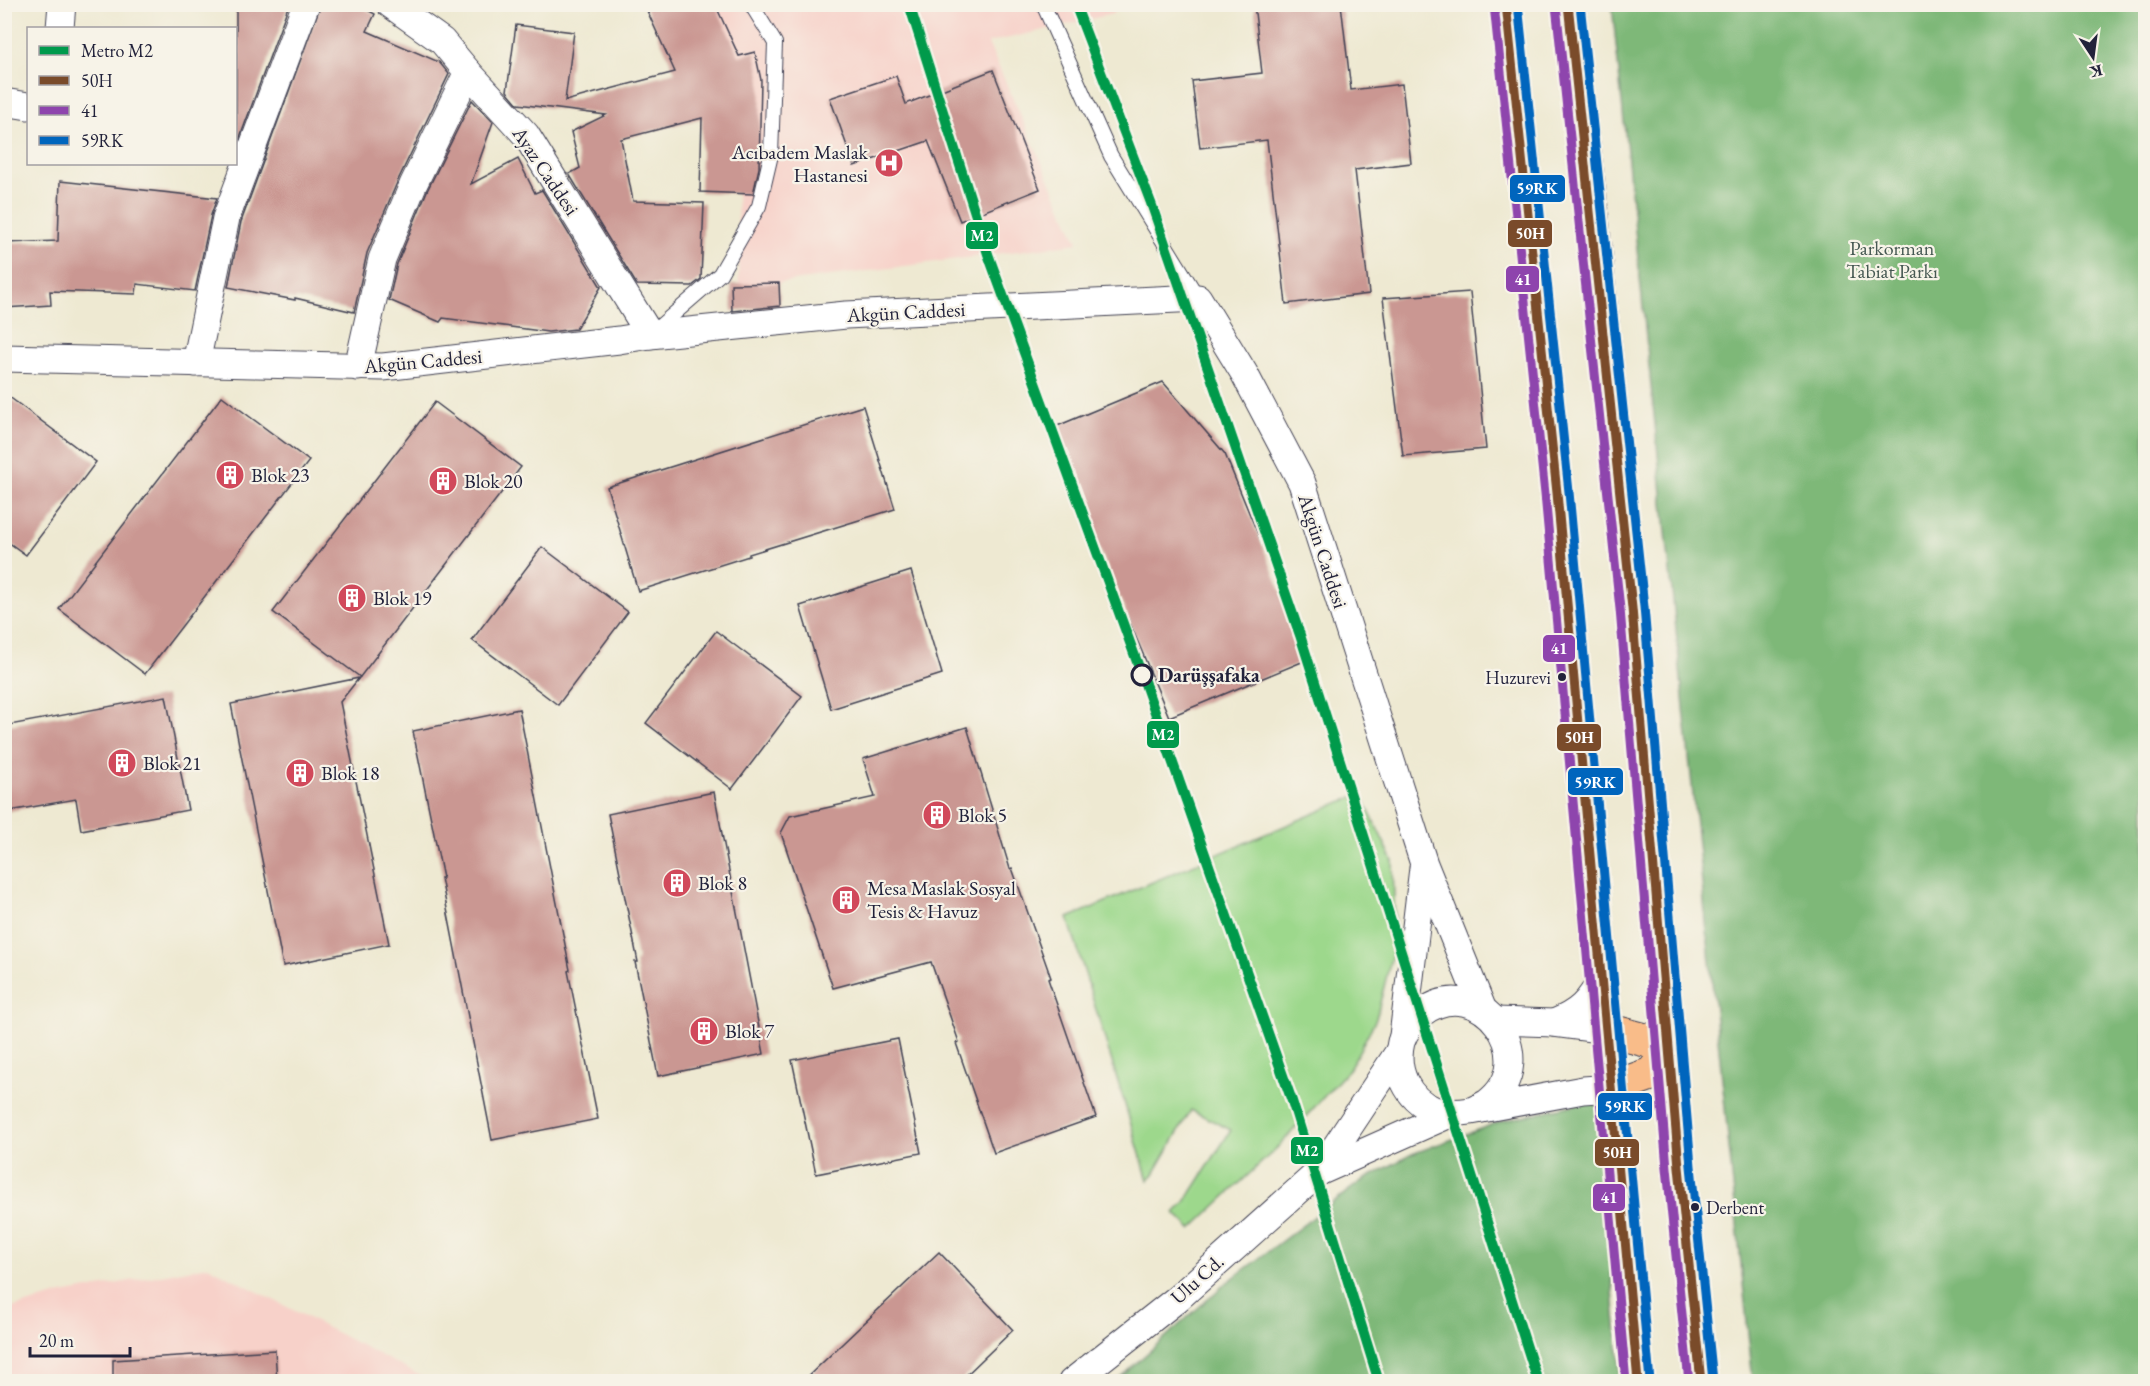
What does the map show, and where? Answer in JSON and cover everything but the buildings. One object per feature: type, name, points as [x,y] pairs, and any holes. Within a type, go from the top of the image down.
[{"type":"main road","points":[[1506,4],[1558,504],[1607,1030],[1597,1089],[1615,1130],[1638,1382]]},
{"type":"main road","points":[[1568,4],[1632,608],[1679,1167],[1701,1382]]},
{"type":"main road","points":[[1607,1030],[1649,1041],[1670,1055]]},
{"type":"main road","points":[[1597,1089],[1651,1074],[1670,1055]]},
{"type":"street","points":[[60,27],[62,4]]},
{"type":"street","points":[[196,363],[226,218],[306,4]]},
{"type":"street","name":"Ayaz Caddesi","points":[[390,4],[442,41],[526,135],[650,335]]},
{"type":"street","points":[[358,367],[382,259],[413,185],[468,72]]},
{"type":"street","points":[[4,102],[27,106]]},
{"type":"street","name":"Akgün Caddesi","points":[[4,358],[383,367],[650,335],[846,315],[1198,298],[1244,373],[1302,483],[1424,864],[1490,1016]]},
{"type":"street","name":"Akgün Caddesi","points":[[1401,1044],[1424,864]]},
{"type":"street","points":[[1554,1023],[1574,1014],[1588,1000],[1602,978]]},
{"type":"street","points":[[1597,1089],[1461,1112],[1435,1110],[1419,1101],[1407,1088],[1400,1071],[1401,1044],[1413,1020],[1428,1008],[1446,1003],[1465,1003],[1490,1016],[1607,1030]]},
{"type":"street","points":[[1461,1112],[1487,1103],[1500,1090],[1508,1074],[1510,1055],[1506,1037],[1490,1016]]},
{"type":"street","name":"Ulu Cd.","points":[[1072,1382],[1177,1299],[1319,1172],[1401,1044]]},
{"type":"street","name":"Ulu Cd.","points":[[1319,1172],[1461,1112]]},
{"type":"lane","points":[[650,335],[720,274],[759,206],[771,155],[775,43],[751,4]]},
{"type":"lane","points":[[1043,4],[1111,156],[1198,298]]},
{"type":"shaded area","name":"Acıbadem Maslak Hastanesi","points":[[685,5],[1124,5],[1112,14],[988,43],[1078,243],[739,288],[735,83]]},
{"type":"shaded area","points":[[208,1266],[430,1381],[5,1382],[5,1310],[62,1294]]},
{"type":"green space","name":"Parkorman Tabiat Parkı","points":[[1612,5],[2145,5],[2145,1381],[1753,1381]]},
{"type":"green space","points":[[1355,796],[1365,803],[1393,861],[1395,943],[1376,1019],[1350,1068],[1280,1145],[1191,1229],[1175,1213],[1185,1202],[1231,1130],[1191,1110],[1154,1174],[1148,1180],[1068,918]]},
{"type":"green space","points":[[1596,1100],[1621,1381],[1115,1382],[1225,1284],[1360,1182],[1412,1154],[1502,1121]]},
{"type":"metro line","name":"M2","points":[[909,4],[988,254],[1144,681],[1292,1101],[1379,1382]]},
{"type":"metro line","name":"M2","points":[[1075,4],[1151,203],[1300,635],[1538,1382]]},
{"type":"transit line","name":"50H","points":[[1506,4],[1557,493],[1638,1382]]},
{"type":"transit line","name":"59RK","points":[[1518,4],[1569,492],[1650,1381]]},
{"type":"transit line","name":"50H","points":[[1568,4],[1632,608],[1679,1167],[1701,1382]]},
{"type":"transit line","name":"59RK","points":[[1580,4],[1644,607],[1691,1166],[1713,1381]]},
{"type":"transit line","name":"41","points":[[1494,5],[1545,494],[1626,1382]]},
{"type":"transit line","name":"41","points":[[1556,5],[1620,609],[1667,1168],[1689,1382]]},
{"type":"place","name":"Acıbadem Maslak Hastanesi","points":[[889,163]]},
{"type":"place","name":"Blok 23","points":[[230,475]]},
{"type":"place","name":"Blok 20","points":[[443,481]]},
{"type":"place","name":"Blok 19","points":[[352,598]]},
{"type":"place","name":"Darüşşafaka","points":[[1142,675]]},
{"type":"place","name":"Huzurevi","points":[[1562,677]]},
{"type":"place","name":"Blok 21","points":[[122,763]]},
{"type":"place","name":"Blok 18","points":[[300,773]]},
{"type":"place","name":"Blok 5","points":[[937,815]]},
{"type":"place","name":"Blok 8","points":[[677,883]]},
{"type":"place","name":"Mesa Maslak Sosyal Tesis & Havuz","points":[[846,900]]},
{"type":"place","name":"Blok 7","points":[[704,1031]]},
{"type":"place","name":"Derbent","points":[[1695,1207]]}]
